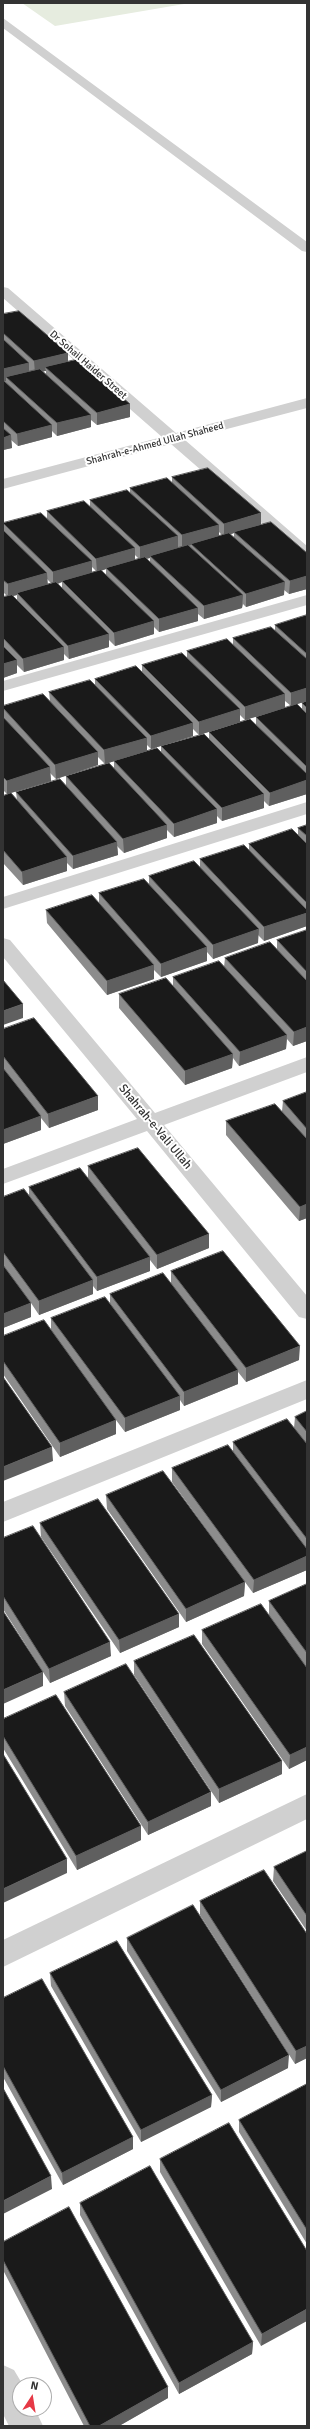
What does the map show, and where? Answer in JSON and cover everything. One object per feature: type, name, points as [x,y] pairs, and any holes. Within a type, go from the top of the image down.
[{"type":"street","points":[[3,22],[307,248]]},
{"type":"street","name":"Dr Sohail Haider Street","points":[[3,291],[307,554]]},
{"type":"street","points":[[10,313],[25,310]]},
{"type":"street","name":"Shahrah-e-Ahmed Ullah Shaheed","points":[[3,484],[307,403]]},
{"type":"street","points":[[3,686],[307,600]]},
{"type":"street","points":[[3,904],[307,808]]},
{"type":"street","name":"Shahrah-e-Vali Ullah","points":[[3,944],[307,1311]]},
{"type":"street","points":[[3,1177],[152,1123],[307,1064]]},
{"type":"street","points":[[3,1512],[307,1388]]},
{"type":"street","points":[[3,1954],[307,1806]]},
{"type":"street","points":[[3,2381],[27,2426]]},
{"type":"shaded area","points":[[22,3],[190,3],[55,26]]},
{"type":"building","points":[[19,311],[68,353],[34,361],[3,333],[3,314]]},
{"type":"building","points":[[3,339],[29,363],[3,369]]},
{"type":"building","points":[[79,359],[130,404],[97,413],[45,367]]},
{"type":"building","points":[[40,369],[91,415],[57,423],[6,377]]},
{"type":"building","points":[[3,380],[52,425],[17,434],[3,421]]},
{"type":"building","points":[[3,428],[11,435],[3,438]]},
{"type":"building","points":[[208,468],[261,513],[224,524],[172,477]]},
{"type":"building","points":[[167,478],[219,525],[182,535],[130,488]]},
{"type":"building","points":[[127,490],[178,536],[140,547],[90,500]]},
{"type":"building","points":[[84,501],[135,548],[96,559],[47,511]]},
{"type":"building","points":[[41,513],[92,561],[53,572],[3,523]]},
{"type":"building","points":[[271,522],[307,553],[307,576],[290,581],[234,532]]},
{"type":"building","points":[[3,530],[47,573],[8,584],[3,580]]},
{"type":"building","points":[[229,533],[285,582],[246,594],[191,544]]},
{"type":"building","points":[[188,545],[243,595],[204,606],[150,556]]},
{"type":"building","points":[[145,557],[198,608],[159,619],[106,568]]},
{"type":"building","points":[[101,570],[154,621],[114,633],[62,581]]},
{"type":"building","points":[[56,582],[109,634],[68,646],[17,593]]},
{"type":"building","points":[[12,595],[64,647],[23,659],[3,638],[3,597]]},
{"type":"building","points":[[307,615],[307,654],[275,625]]},
{"type":"building","points":[[271,627],[307,659],[307,688],[291,693],[233,638]]},
{"type":"building","points":[[227,639],[285,694],[245,707],[187,651]]},
{"type":"building","points":[[3,646],[17,660],[3,664]]},
{"type":"building","points":[[182,653],[240,709],[199,722],[142,665]]},
{"type":"building","points":[[136,666],[193,723],[151,736],[95,679]]},
{"type":"building","points":[[90,680],[147,738],[104,750],[49,692]]},
{"type":"building","points":[[43,694],[98,752],[55,765],[3,708],[3,706]]},
{"type":"building","points":[[307,701],[307,708],[302,703]]},
{"type":"building","points":[[297,704],[307,714],[307,767],[256,717]]},
{"type":"building","points":[[3,717],[50,767],[7,781],[3,777]]},
{"type":"building","points":[[250,719],[307,774],[307,780],[270,793],[209,732]]},
{"type":"building","points":[[204,734],[264,794],[222,808],[161,746]]},
{"type":"building","points":[[157,748],[217,809],[174,824],[114,761]]},
{"type":"building","points":[[109,763],[167,825],[123,839],[66,776]]},
{"type":"building","points":[[60,779],[117,842],[73,856],[16,792]]},
{"type":"building","points":[[11,793],[67,857],[22,872],[3,850],[3,796]]},
{"type":"building","points":[[307,825],[307,836],[298,828]]},
{"type":"building","points":[[292,829],[307,844],[307,903],[249,844]]},
{"type":"building","points":[[244,845],[307,910],[307,913],[264,927],[200,859]]},
{"type":"building","points":[[194,861],[259,929],[213,945],[149,876]]},
{"type":"building","points":[[144,879],[207,947],[161,964],[99,893]]},
{"type":"building","points":[[92,895],[154,965],[107,981],[46,910]]},
{"type":"building","points":[[307,930],[307,972],[277,940]]},
{"type":"building","points":[[270,942],[307,981],[307,1027],[294,1032],[225,958]]},
{"type":"building","points":[[219,961],[287,1035],[240,1052],[173,977]]},
{"type":"building","points":[[166,978],[233,1054],[185,1071],[119,994]]},
{"type":"building","points":[[3,980],[23,1004],[3,1011]]},
{"type":"building","points":[[34,1018],[98,1096],[48,1114],[3,1056],[3,1029]]},
{"type":"building","points":[[3,1068],[41,1116],[3,1130]]},
{"type":"building","points":[[307,1092],[307,1129],[283,1101]]},
{"type":"building","points":[[275,1104],[307,1139],[307,1204],[300,1207],[226,1121]]},
{"type":"building","points":[[138,1148],[209,1234],[157,1255],[88,1166]]},
{"type":"building","points":[[80,1168],[150,1257],[97,1277],[29,1187]]},
{"type":"building","points":[[24,1189],[93,1280],[39,1301],[3,1252],[3,1197]]},
{"type":"building","points":[[223,1251],[300,1346],[246,1368],[171,1271]]},
{"type":"building","points":[[3,1265],[31,1303],[3,1314]]},
{"type":"building","points":[[163,1273],[238,1370],[184,1392],[110,1294]]},
{"type":"building","points":[[105,1297],[180,1396],[125,1418],[51,1318]]},
{"type":"building","points":[[44,1320],[116,1420],[60,1443],[3,1361],[3,1336]]},
{"type":"building","points":[[3,1377],[52,1447],[3,1467]]},
{"type":"building","points":[[307,1411],[307,1432],[295,1417]]},
{"type":"building","points":[[287,1419],[307,1444],[307,1539],[233,1442]]},
{"type":"building","points":[[228,1445],[307,1549],[307,1556],[254,1580],[172,1468]]},
{"type":"building","points":[[163,1471],[245,1582],[186,1609],[106,1495]]},
{"type":"building","points":[[98,1499],[179,1614],[119,1640],[40,1523]]},
{"type":"building","points":[[33,1526],[110,1642],[49,1669],[3,1596],[3,1538]]},
{"type":"building","points":[[307,1584],[307,1653],[269,1601]]},
{"type":"building","points":[[261,1604],[307,1668],[307,1747],[290,1755],[202,1630]]},
{"type":"building","points":[[3,1611],[43,1672],[3,1690]]},
{"type":"building","points":[[194,1635],[282,1761],[219,1789],[134,1661]]},
{"type":"building","points":[[126,1664],[211,1792],[148,1822],[64,1692]]},
{"type":"building","points":[[56,1695],[141,1826],[76,1856],[3,1736],[3,1719]]},
{"type":"building","points":[[3,1754],[67,1859],[3,1889]]},
{"type":"building","points":[[307,1851],[307,1916],[274,1867]]},
{"type":"building","points":[[264,1870],[307,1934],[307,2046],[296,2051],[200,1901]]},
{"type":"building","points":[[193,1905],[289,2055],[221,2090],[127,1938]]},
{"type":"building","points":[[117,1941],[212,2095],[141,2130],[50,1973]]},
{"type":"building","points":[[42,1979],[133,2137],[62,2173],[3,2066],[3,1998]]},
{"type":"building","points":[[307,2084],[307,2230],[239,2120]]},
{"type":"building","points":[[3,2088],[51,2176],[3,2201]]},
{"type":"building","points":[[229,2123],[307,2251],[307,2309],[262,2334],[160,2159]]},
{"type":"building","points":[[150,2166],[253,2342],[179,2383],[80,2203]]},
{"type":"building","points":[[69,2207],[168,2387],[99,2426],[90,2426],[3,2260],[3,2242]]}]
